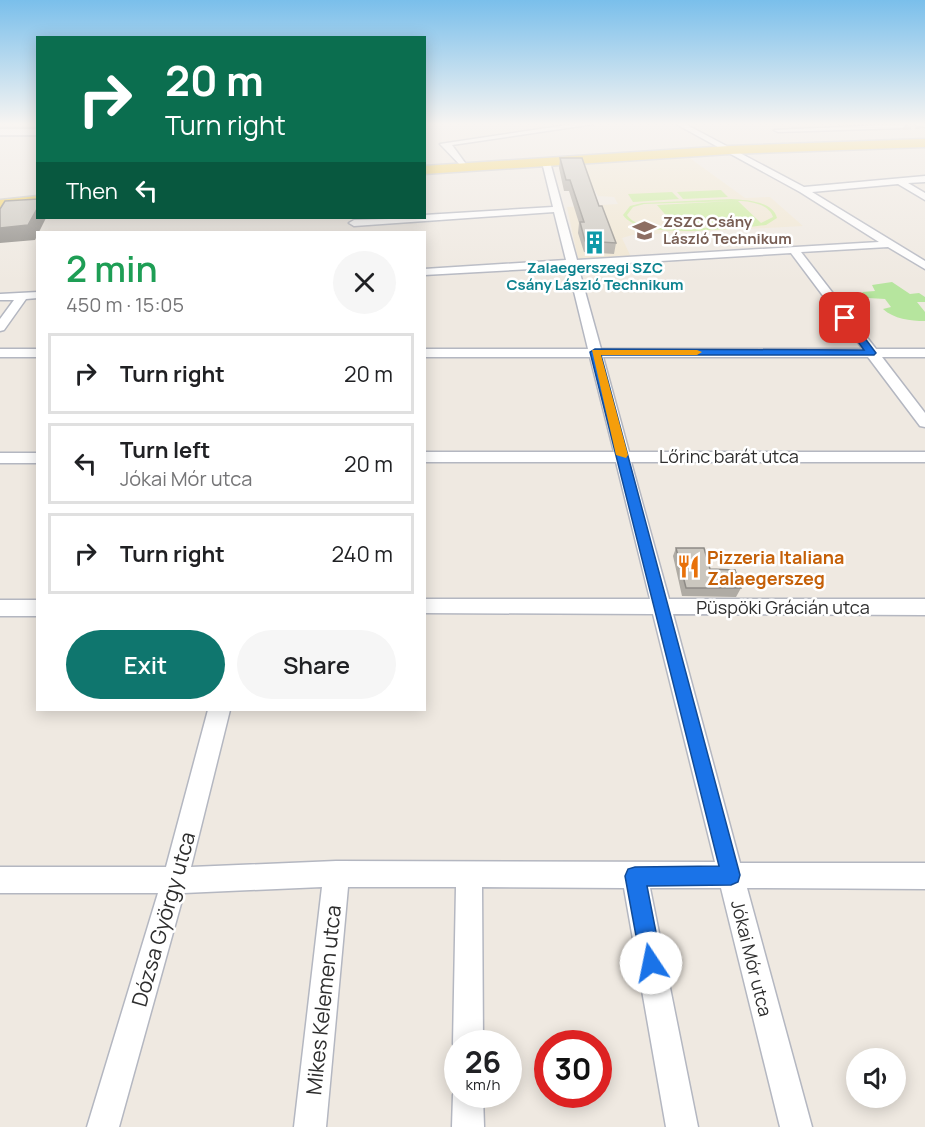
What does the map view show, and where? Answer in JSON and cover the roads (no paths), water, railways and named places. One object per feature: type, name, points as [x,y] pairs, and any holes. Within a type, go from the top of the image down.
[{"type":"main road","points":[[0,204],[36,201]]},
{"type":"street","name":"Jókai Mór utca","points":[[550,177],[796,1127]]},
{"type":"street","points":[[778,177],[925,266]]},
{"type":"street","points":[[803,190],[925,179]]},
{"type":"street","points":[[899,181],[925,197]]},
{"type":"street","points":[[426,219],[558,209]]},
{"type":"street","points":[[354,224],[422,219]]},
{"type":"street","points":[[426,272],[890,244]]},
{"type":"street","points":[[794,250],[925,423]]},
{"type":"street","points":[[0,297],[36,295]]},
{"type":"street","points":[[0,327],[22,297]]},
{"type":"street","points":[[426,353],[925,352]]},
{"type":"street","points":[[0,353],[36,353]]},
{"type":"street","name":"Lőrinc barát utca","points":[[426,457],[622,455],[925,457]]},
{"type":"street","points":[[0,458],[36,458]]},
{"type":"street","name":"Püspöki Grácián utca","points":[[426,606],[925,607]]},
{"type":"street","points":[[0,608],[36,608]]},
{"type":"street","name":"Dózsa György utca","points":[[103,1127],[175,880],[219,711]]},
{"type":"street","points":[[0,880],[175,880],[336,874],[469,873],[635,876],[925,876]]},
{"type":"street","points":[[468,1030],[469,873]]},
{"type":"street","name":"Mikes Kelemen utca","points":[[310,1127],[336,874]]},
{"type":"street","points":[[635,876],[682,1127]]},
{"type":"street","points":[[468,1108],[468,1127]]},
{"type":"place","name":"ZSZC Csány László Technikum","points":[[645,230]]},
{"type":"place","name":"Zalaegerszegi SZC Csány László Technikum","points":[[595,243]]},
{"type":"place","name":"Pizzeria Italiana Zalaegerszeg","points":[[689,567]]}]
